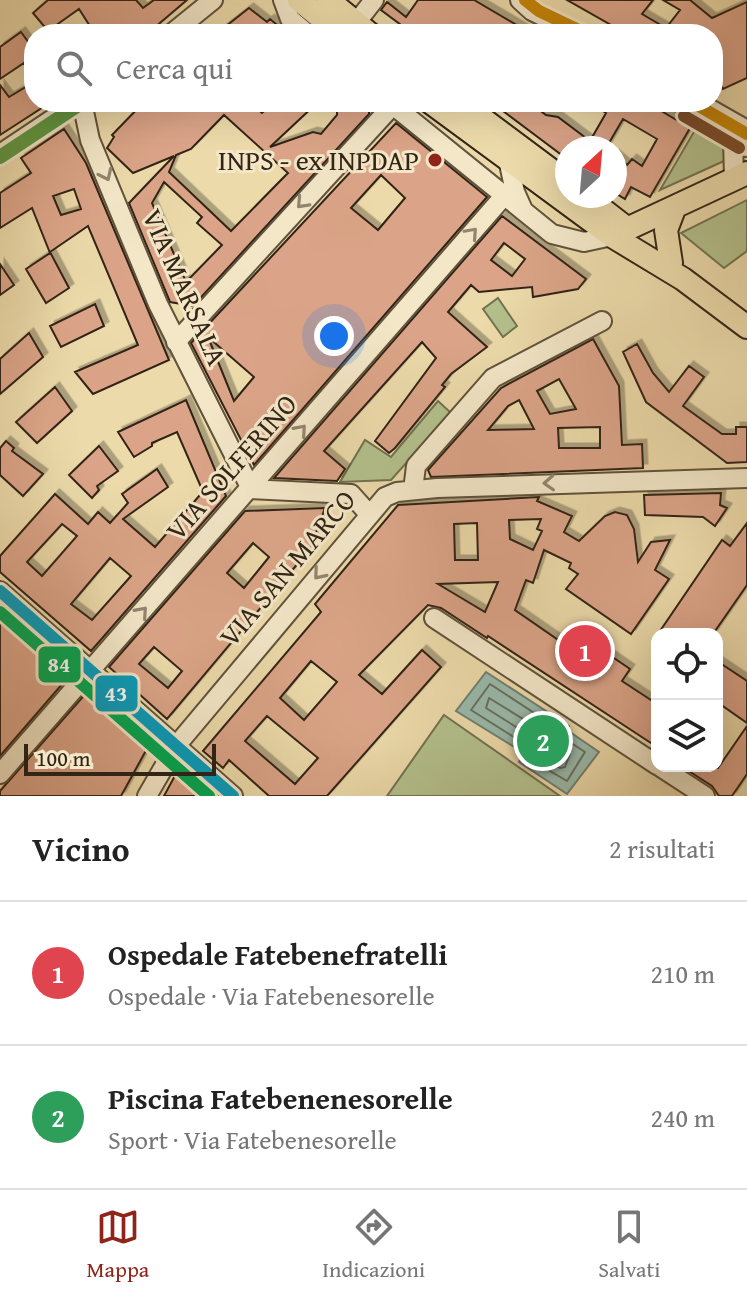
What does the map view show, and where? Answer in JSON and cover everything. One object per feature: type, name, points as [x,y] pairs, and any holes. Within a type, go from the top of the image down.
[{"type":"main road","points":[[299,0],[345,24]]},
{"type":"main road","points":[[328,0],[350,24]]},
{"type":"main road","points":[[444,112],[508,159],[677,271],[747,327]]},
{"type":"main road","points":[[473,112],[555,173]]},
{"type":"main road","points":[[620,232],[741,176]]},
{"type":"main road","points":[[597,208],[620,232]]},
{"type":"main road","points":[[674,209],[666,230],[677,271]]},
{"type":"street","points":[[183,24],[213,0]]},
{"type":"street","points":[[283,0],[290,19],[296,24]]},
{"type":"street","points":[[360,24],[374,0]]},
{"type":"street","points":[[520,0],[532,11],[559,24]]},
{"type":"street","points":[[0,154],[65,112]]},
{"type":"street","name":"VIA MARSALA","points":[[83,112],[90,140],[176,342],[251,489]]},
{"type":"street","points":[[176,342],[384,112]]},
{"type":"street","points":[[401,112],[528,216],[567,240],[590,241],[620,232]]},
{"type":"street","points":[[691,112],[699,119],[742,139]]},
{"type":"street","points":[[710,112],[742,139]]},
{"type":"street","points":[[741,176],[742,139]]},
{"type":"street","points":[[508,159],[515,192],[528,216]]},
{"type":"street","name":"VIA SOLFERINO","points":[[0,774],[504,196]]},
{"type":"street","points":[[413,490],[416,466],[493,378],[602,321]]},
{"type":"street","points":[[627,479],[650,473],[747,469]]},
{"type":"street","points":[[627,479],[649,483],[747,478]]},
{"type":"street","name":"VIA SAN MARCO","points":[[147,796],[176,746],[368,513],[385,497],[413,490],[627,479]]},
{"type":"street","points":[[251,489],[351,494],[368,513]]},
{"type":"street","points":[[0,591],[233,796]]},
{"type":"street","points":[[434,618],[651,760]]},
{"type":"street","points":[[669,772],[705,796]]},
{"type":"green space","points":[[695,130],[725,147],[724,161],[660,190]]},
{"type":"green space","points":[[747,200],[747,251],[724,268],[681,233]]},
{"type":"green space","points":[[498,298],[517,326],[503,337],[483,309]]},
{"type":"green space","points":[[438,401],[451,413],[391,480],[340,482],[365,440],[391,457]]},
{"type":"green space","points":[[444,715],[560,796],[387,796]]},
{"type":"water","points":[[486,672],[569,726],[567,730],[599,752],[567,794],[519,762],[524,753],[456,711]]},
{"type":"building","points":[[48,0],[136,0],[143,8],[154,0],[187,0],[159,24],[89,24],[79,9],[58,24],[42,24],[33,13]]},
{"type":"building","points":[[418,0],[474,0],[515,24],[400,24],[381,10],[387,2],[406,17]]},
{"type":"building","points":[[567,0],[653,0],[642,14],[659,24],[609,24]]},
{"type":"building","points":[[663,0],[690,0],[712,18],[747,2],[747,78],[723,89],[723,24],[669,24],[680,10]]},
{"type":"building","points":[[249,8],[267,22],[270,19],[276,24],[229,24]]},
{"type":"building","points":[[21,32],[24,36],[24,63],[0,79],[0,47]]},
{"type":"building","points":[[0,85],[9,97],[24,88],[24,112],[36,112],[0,135]]},
{"type":"building","points":[[134,112],[307,112],[270,147],[313,132],[321,134],[337,112],[369,112],[193,306],[170,302],[129,203],[174,156],[133,173],[107,148],[114,137],[112,135]],"holes":[[[224,115],[288,173],[231,231],[169,172],[176,155],[191,149]],[[164,182],[202,217],[197,223],[222,245],[186,282],[152,203]]]},
{"type":"building","points":[[504,112],[542,112],[558,117],[583,136],[555,136],[555,150]]},
{"type":"building","points":[[604,112],[663,112],[690,128],[650,197],[631,187],[627,195],[627,165],[632,159],[642,166],[657,139],[623,119],[613,136],[593,136]]},
{"type":"building","points":[[396,123],[487,197],[254,465],[191,343]],"holes":[[[381,175],[405,198],[378,230],[351,208]],[[208,337],[254,377],[234,401]]]},
{"type":"building","points":[[64,129],[86,163],[169,360],[93,394],[75,372],[138,345],[88,226],[50,252],[69,288],[46,303],[26,269],[50,253],[32,208],[0,228],[0,193],[31,173],[21,158]],"holes":[[[74,189],[81,209],[61,215],[53,196]]]},
{"type":"building","points":[[502,216],[586,279],[578,289],[533,297],[532,287],[479,292],[471,285],[448,312],[487,347],[451,374],[442,385],[445,387],[395,448],[389,453],[375,441],[436,358],[422,342],[324,451],[345,469],[337,481],[274,478]],"holes":[[[504,243],[525,259],[512,276],[491,260]]]},
{"type":"building","points":[[0,264],[14,285],[0,295]]},
{"type":"building","points":[[95,304],[104,326],[61,347],[50,326]]},
{"type":"building","points":[[29,333],[43,357],[0,394],[0,359]]},
{"type":"building","points":[[593,339],[619,386],[622,445],[642,444],[643,468],[431,477],[428,470],[501,388]],"holes":[[[559,379],[576,409],[550,414],[537,391]],[[519,400],[534,429],[488,430],[508,406]],[[600,427],[600,448],[559,448],[558,428]]]},
{"type":"building","points":[[637,344],[653,373],[669,392],[689,366],[704,377],[683,406],[722,434],[736,434],[736,427],[747,427],[747,462],[727,463],[646,402],[623,352]]},
{"type":"building","points":[[55,387],[72,411],[37,443],[16,422]]},
{"type":"building","points":[[186,400],[226,496],[91,651],[0,572],[0,556],[55,494],[88,524],[98,512],[110,523],[128,503],[122,494],[157,469],[168,487],[123,519],[155,547],[200,495],[201,487],[177,432],[152,443],[134,457],[118,432]],"holes":[[[62,524],[77,536],[42,576],[27,562]],[[110,558],[131,576],[92,620],[71,604]]]},
{"type":"building","points":[[6,441],[14,448],[12,451],[43,474],[23,496],[0,475],[0,448]]},
{"type":"building","points":[[99,446],[118,471],[97,486],[99,490],[92,498],[69,475]]},
{"type":"building","points":[[721,493],[720,505],[727,508],[715,526],[703,517],[645,515],[644,495]]},
{"type":"building","points":[[539,497],[537,501],[572,516],[564,532],[579,541],[605,516],[615,512],[627,515],[634,529],[638,562],[651,542],[670,540],[655,570],[669,579],[631,634],[566,589],[578,574],[569,568],[571,563],[544,550],[533,583],[526,580],[515,610],[583,657],[592,643],[630,669],[622,681],[651,700],[651,743],[488,636],[441,608],[428,605],[359,675],[382,694],[422,650],[441,667],[327,796],[269,796],[229,760],[223,768],[203,751],[321,612],[315,604],[398,505]],"holes":[[[541,519],[537,529],[542,531],[533,550],[510,539],[509,520]],[[477,523],[478,560],[455,560],[454,524]],[[498,582],[485,612],[438,584]],[[311,661],[337,682],[304,720],[280,698]],[[267,716],[318,758],[295,784],[245,741]]]},
{"type":"building","points":[[325,508],[310,549],[167,719],[109,667],[245,511]],"holes":[[[253,543],[269,557],[244,588],[227,573]],[[154,647],[182,671],[168,688],[139,664]]]},
{"type":"building","points":[[747,523],[747,585],[717,628],[662,628],[722,540],[730,546]]},
{"type":"building","points":[[0,614],[70,675],[0,756]]},
{"type":"building","points":[[723,665],[747,681],[747,723],[723,706]]},
{"type":"building","points":[[88,691],[149,745],[121,796],[0,796],[0,791]]},
{"type":"building","points":[[747,726],[747,774],[732,796],[719,796],[712,786],[690,772],[723,772],[723,761]]},
{"type":"building","points":[[178,770],[197,786],[209,796],[164,796]]},
{"type":"transit line","points":[[525,0],[539,11],[566,24]]},
{"type":"transit line","points":[[0,157],[68,112]]},
{"type":"transit line","points":[[709,112],[747,134]]},
{"type":"transit line","points":[[684,116],[739,148]]},
{"type":"transit line","name":"43","points":[[0,591],[233,796]]},
{"type":"transit line","name":"84","points":[[0,612],[209,796]]},
{"type":"place","name":"INPS - ex INPDAP","points":[[435,160]]},
{"type":"place","name":"Ospedale Fatebenefratelli","points":[[585,651]]},
{"type":"place","name":"Piscina Fatebenenesorelle","points":[[543,741]]}]
